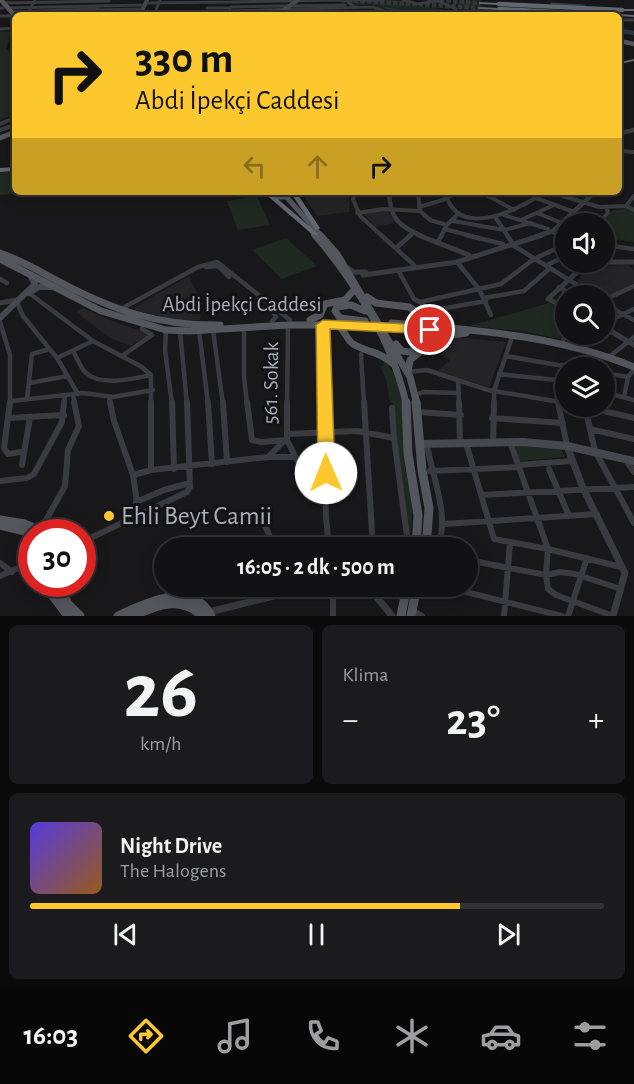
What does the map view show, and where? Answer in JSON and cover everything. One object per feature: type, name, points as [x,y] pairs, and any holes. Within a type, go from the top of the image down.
[{"type":"highway","points":[[480,6],[601,12]]},
{"type":"highway","points":[[499,7],[571,12]]},
{"type":"highway","points":[[281,195],[316,231]]},
{"type":"highway","points":[[281,195],[316,231]]},
{"type":"main road","points":[[279,12],[289,3],[297,1]]},
{"type":"main road","points":[[281,195],[316,231],[345,266],[396,369],[408,414],[409,460],[419,514],[417,537]]},
{"type":"main road","points":[[316,231],[363,295],[408,372],[416,395],[423,444],[422,470],[429,508],[427,537]]},
{"type":"main road","name":"Abdi İpekçi Caddesi","points":[[0,253],[117,310],[179,325],[272,321],[333,325],[360,322]]},
{"type":"main road","name":"Abdi İpekçi Caddesi","points":[[0,259],[101,311],[166,330],[213,330],[310,320],[360,322]]},
{"type":"main road","points":[[12,267],[16,262],[27,265]]},
{"type":"main road","points":[[0,320],[35,284],[30,275]]},
{"type":"main road","points":[[18,299],[39,287],[52,286]]},
{"type":"main road","points":[[310,320],[320,315],[326,304],[349,298],[356,287]]},
{"type":"main road","points":[[68,296],[78,298],[82,295],[81,292]]},
{"type":"main road","points":[[363,295],[378,304],[406,305],[424,320],[445,328]]},
{"type":"main road","points":[[367,313],[350,305],[340,305],[335,309],[338,316],[360,322],[523,335],[555,342]]},
{"type":"main road","points":[[379,321],[381,314],[387,308],[403,308],[412,314],[408,321],[395,325]]},
{"type":"main road","points":[[360,322],[349,330],[350,338],[364,345],[375,343],[377,330]]},
{"type":"main road","points":[[333,325],[343,329],[345,338],[350,342],[382,354],[396,369]]},
{"type":"main road","points":[[395,325],[555,343]]},
{"type":"main road","points":[[386,334],[402,351],[416,350],[421,344],[419,334],[395,325]]},
{"type":"main road","points":[[408,372],[410,360],[424,349],[431,338],[466,333]]},
{"type":"main road","points":[[566,345],[609,357]]},
{"type":"main road","points":[[566,345],[632,372]]},
{"type":"main road","points":[[615,361],[632,372]]},
{"type":"main road","points":[[423,444],[509,442],[567,446],[630,460]]},
{"type":"main road","points":[[0,520],[18,523]]},
{"type":"main road","points":[[0,525],[18,528]]},
{"type":"main road","points":[[118,616],[168,595],[189,598],[207,615]]},
{"type":"main road","points":[[54,597],[68,616]]},
{"type":"main road","points":[[65,597],[80,616]]},
{"type":"main road","points":[[401,616],[405,597]]},
{"type":"main road","points":[[411,613],[415,597]]},
{"type":"main road","points":[[133,616],[160,604],[177,602],[207,615]]},
{"type":"street","points":[[39,12],[100,5],[110,0]]},
{"type":"street","points":[[108,5],[110,0]]},
{"type":"street","points":[[332,0],[345,5]]},
{"type":"street","points":[[266,12],[307,10],[316,4],[332,0],[343,0],[355,8]]},
{"type":"street","points":[[343,0],[349,12]]},
{"type":"street","points":[[353,0],[382,0],[386,4]]},
{"type":"street","points":[[403,0],[411,4],[428,4],[448,0]]},
{"type":"street","points":[[421,0],[428,4]]},
{"type":"street","points":[[64,10],[69,1]]},
{"type":"street","points":[[0,16],[8,10],[33,3],[69,1],[100,5],[221,1],[231,7],[255,12]]},
{"type":"street","points":[[206,12],[209,1]]},
{"type":"street","points":[[218,12],[221,1]]},
{"type":"street","points":[[297,1],[316,4],[321,12],[373,7],[384,12]]},
{"type":"street","points":[[441,1],[456,9]]},
{"type":"street","points":[[33,3],[66,6],[145,4]]},
{"type":"street","points":[[207,9],[265,3],[345,5]]},
{"type":"street","points":[[231,7],[265,3],[279,6],[289,3]]},
{"type":"street","points":[[552,4],[584,6],[597,12]]},
{"type":"street","points":[[252,11],[253,6]]},
{"type":"street","points":[[279,6],[282,10]]},
{"type":"street","points":[[355,195],[353,199],[357,213],[415,266]]},
{"type":"street","points":[[390,195],[389,210],[400,224],[413,233],[469,255]]},
{"type":"street","points":[[418,195],[420,209],[430,219],[445,227],[503,244]]},
{"type":"street","points":[[486,195],[514,210]]},
{"type":"street","points":[[357,213],[420,209],[446,196],[459,213],[475,217],[495,217],[504,215],[540,195]]},
{"type":"street","points":[[536,198],[574,212],[592,195]]},
{"type":"street","points":[[563,196],[585,203],[606,207],[626,206],[634,210]]},
{"type":"street","points":[[626,206],[634,196]]},
{"type":"street","points":[[521,220],[554,205]]},
{"type":"street","points":[[606,207],[608,213]]},
{"type":"street","points":[[437,243],[445,227],[459,213]]},
{"type":"street","points":[[537,213],[555,220]]},
{"type":"street","points":[[504,215],[555,233]]},
{"type":"street","points":[[495,217],[511,242],[576,285]]},
{"type":"street","points":[[453,221],[504,230],[531,223]]},
{"type":"street","points":[[480,237],[485,227]]},
{"type":"street","points":[[345,266],[354,272],[363,274],[456,261],[555,227]]},
{"type":"street","points":[[396,248],[413,233]]},
{"type":"street","points":[[456,261],[511,242]]},
{"type":"street","points":[[615,246],[634,249]]},
{"type":"street","points":[[420,302],[509,280],[534,259],[555,247]]},
{"type":"street","points":[[456,261],[479,289],[491,315]]},
{"type":"street","points":[[615,261],[634,262]]},
{"type":"street","points":[[117,310],[132,306],[198,269],[219,262],[289,322]]},
{"type":"street","points":[[398,270],[414,299],[429,311],[524,291],[548,266],[555,262]]},
{"type":"street","points":[[216,264],[276,315],[272,321]]},
{"type":"street","points":[[390,270],[415,266]]},
{"type":"street","points":[[562,285],[576,273]]},
{"type":"street","points":[[356,287],[363,274]]},
{"type":"street","points":[[0,279],[7,283]]},
{"type":"street","points":[[615,297],[632,289]]},
{"type":"street","points":[[555,292],[548,299],[555,302]]},
{"type":"street","points":[[29,293],[93,341],[142,367],[151,375],[153,390],[152,470]]},
{"type":"street","points":[[0,303],[18,299],[22,316],[57,358],[75,394],[79,426],[68,450],[65,486],[46,519]]},
{"type":"street","points":[[132,306],[130,310],[132,315]]},
{"type":"street","points":[[615,309],[634,320]]},
{"type":"street","points":[[615,319],[634,309]]},
{"type":"street","points":[[0,320],[11,356],[13,389],[8,418],[3,426],[6,453],[21,452]]},
{"type":"street","name":"561. Sokak","points":[[289,322],[286,438],[306,478],[326,502]]},
{"type":"street","points":[[122,356],[152,335],[142,329],[143,325]]},
{"type":"street","points":[[323,325],[328,537]]},
{"type":"street","points":[[244,327],[244,369],[252,440],[261,442],[326,432],[383,434],[394,438]]},
{"type":"street","points":[[166,330],[165,350],[173,408],[174,469]]},
{"type":"street","points":[[199,330],[206,379],[212,464]]},
{"type":"street","points":[[213,330],[222,386],[227,462]]},
{"type":"street","points":[[96,536],[187,492],[191,467],[180,331]]},
{"type":"street","points":[[609,357],[632,341],[615,331]]},
{"type":"street","points":[[493,442],[494,391],[512,337]]},
{"type":"street","points":[[57,358],[93,341]]},
{"type":"street","points":[[27,399],[32,354],[50,349]]},
{"type":"street","points":[[73,351],[86,373],[106,380],[117,382],[151,375]]},
{"type":"street","points":[[361,354],[372,537]]},
{"type":"street","points":[[506,356],[555,364]]},
{"type":"street","points":[[408,372],[427,369],[494,391],[555,400]]},
{"type":"street","points":[[615,373],[632,372],[624,397]]},
{"type":"street","points":[[499,374],[555,380]]},
{"type":"street","points":[[29,383],[68,376]]},
{"type":"street","points":[[458,380],[463,443],[474,470],[494,539],[587,558],[634,572]]},
{"type":"street","points":[[12,401],[92,393],[109,397],[153,390]]},
{"type":"street","points":[[416,395],[423,392],[459,393]]},
{"type":"street","points":[[615,395],[634,399]]},
{"type":"street","points":[[0,481],[32,477],[64,415],[65,396]]},
{"type":"street","points":[[109,397],[114,421],[132,475],[139,516]]},
{"type":"street","points":[[392,408],[407,537]]},
{"type":"street","points":[[419,412],[461,415]]},
{"type":"street","points":[[615,414],[634,418]]},
{"type":"street","points":[[8,418],[64,415]]},
{"type":"street","points":[[22,465],[21,452],[28,437],[30,417]]},
{"type":"street","points":[[509,442],[548,549],[546,584],[550,592],[613,616],[625,570],[583,488],[572,461],[567,446],[563,417]]},
{"type":"street","points":[[586,417],[595,451],[634,523]]},
{"type":"street","points":[[492,418],[563,423]]},
{"type":"street","points":[[590,429],[634,439]]},
{"type":"street","points":[[268,457],[286,438]]},
{"type":"street","points":[[423,444],[444,524],[441,537]]},
{"type":"street","points":[[132,475],[152,470],[268,457],[295,457]]},
{"type":"street","points":[[630,460],[634,472]]},
{"type":"street","points":[[430,471],[474,470],[572,461]]},
{"type":"street","points":[[549,469],[569,516]]},
{"type":"street","points":[[136,502],[164,490],[186,484]]},
{"type":"street","points":[[481,495],[634,487]]},
{"type":"street","points":[[444,524],[597,514]]},
{"type":"street","points":[[264,523],[270,537]]},
{"type":"street","points":[[504,616],[510,543]]},
{"type":"street","points":[[568,616],[587,558]]},
{"type":"street","points":[[478,562],[546,575],[560,572],[582,576],[621,589]]},
{"type":"street","points":[[0,564],[12,572]]},
{"type":"street","points":[[0,576],[18,569]]},
{"type":"street","points":[[478,595],[562,616]]},
{"type":"street","points":[[207,615],[270,597]]},
{"type":"street","points":[[333,597],[333,616]]},
{"type":"street","points":[[377,597],[392,616]]},
{"type":"street","points":[[411,613],[422,616]]},
{"type":"shaded area","points":[[349,0],[361,2],[399,0],[410,5],[455,11],[462,7],[456,2],[481,0],[479,4],[487,7],[479,9],[496,10],[482,12],[387,12],[372,4],[355,6]]},
{"type":"shaded area","points":[[0,31],[12,32],[6,49],[12,54],[12,115],[0,120]]},
{"type":"shaded area","points":[[0,172],[12,172],[12,194],[0,195]]},
{"type":"shaded area","points":[[303,195],[350,195],[349,212],[317,216]]},
{"type":"shaded area","points":[[257,196],[270,225],[238,230],[227,201]]},
{"type":"shaded area","points":[[627,209],[634,212],[634,242],[615,239],[615,213],[611,213],[613,210]]},
{"type":"shaded area","points":[[387,210],[395,221],[392,221],[394,223],[375,227],[363,213]]},
{"type":"shaded area","points":[[286,238],[317,266],[282,279],[252,250]]},
{"type":"shaded area","points":[[615,265],[628,265],[634,270],[634,283],[615,293],[615,285],[584,285],[577,281],[584,273],[615,273]]},
{"type":"shaded area","points":[[189,276],[202,304],[200,320],[181,322],[135,310],[135,307]]},
{"type":"shaded area","points":[[549,303],[555,306],[555,338],[522,331],[469,326]]},
{"type":"shaded area","points":[[83,308],[150,334],[131,346],[110,338],[76,312]]},
{"type":"shaded area","points":[[441,336],[506,342],[489,387],[438,371],[450,360],[427,347],[428,343]]},
{"type":"shaded area","points":[[381,356],[396,378],[402,405],[404,461],[412,503],[409,537],[405,537],[393,403],[390,402],[386,379],[380,366],[384,365]]},
{"type":"shaded area","points":[[514,443],[560,448],[565,457],[521,461],[518,460]]},
{"type":"waterway","points":[[385,8],[408,12]]},
{"type":"waterway","points":[[622,31],[634,33]]},
{"type":"tunnel","points":[[341,0],[480,8]]},
{"type":"tunnel","points":[[427,0],[480,3]]},
{"type":"place","name":"Ehli Beyt Camii","points":[[109,516]]},
{"type":"route","points":[[326,473],[323,325],[364,325],[430,330]]}]
